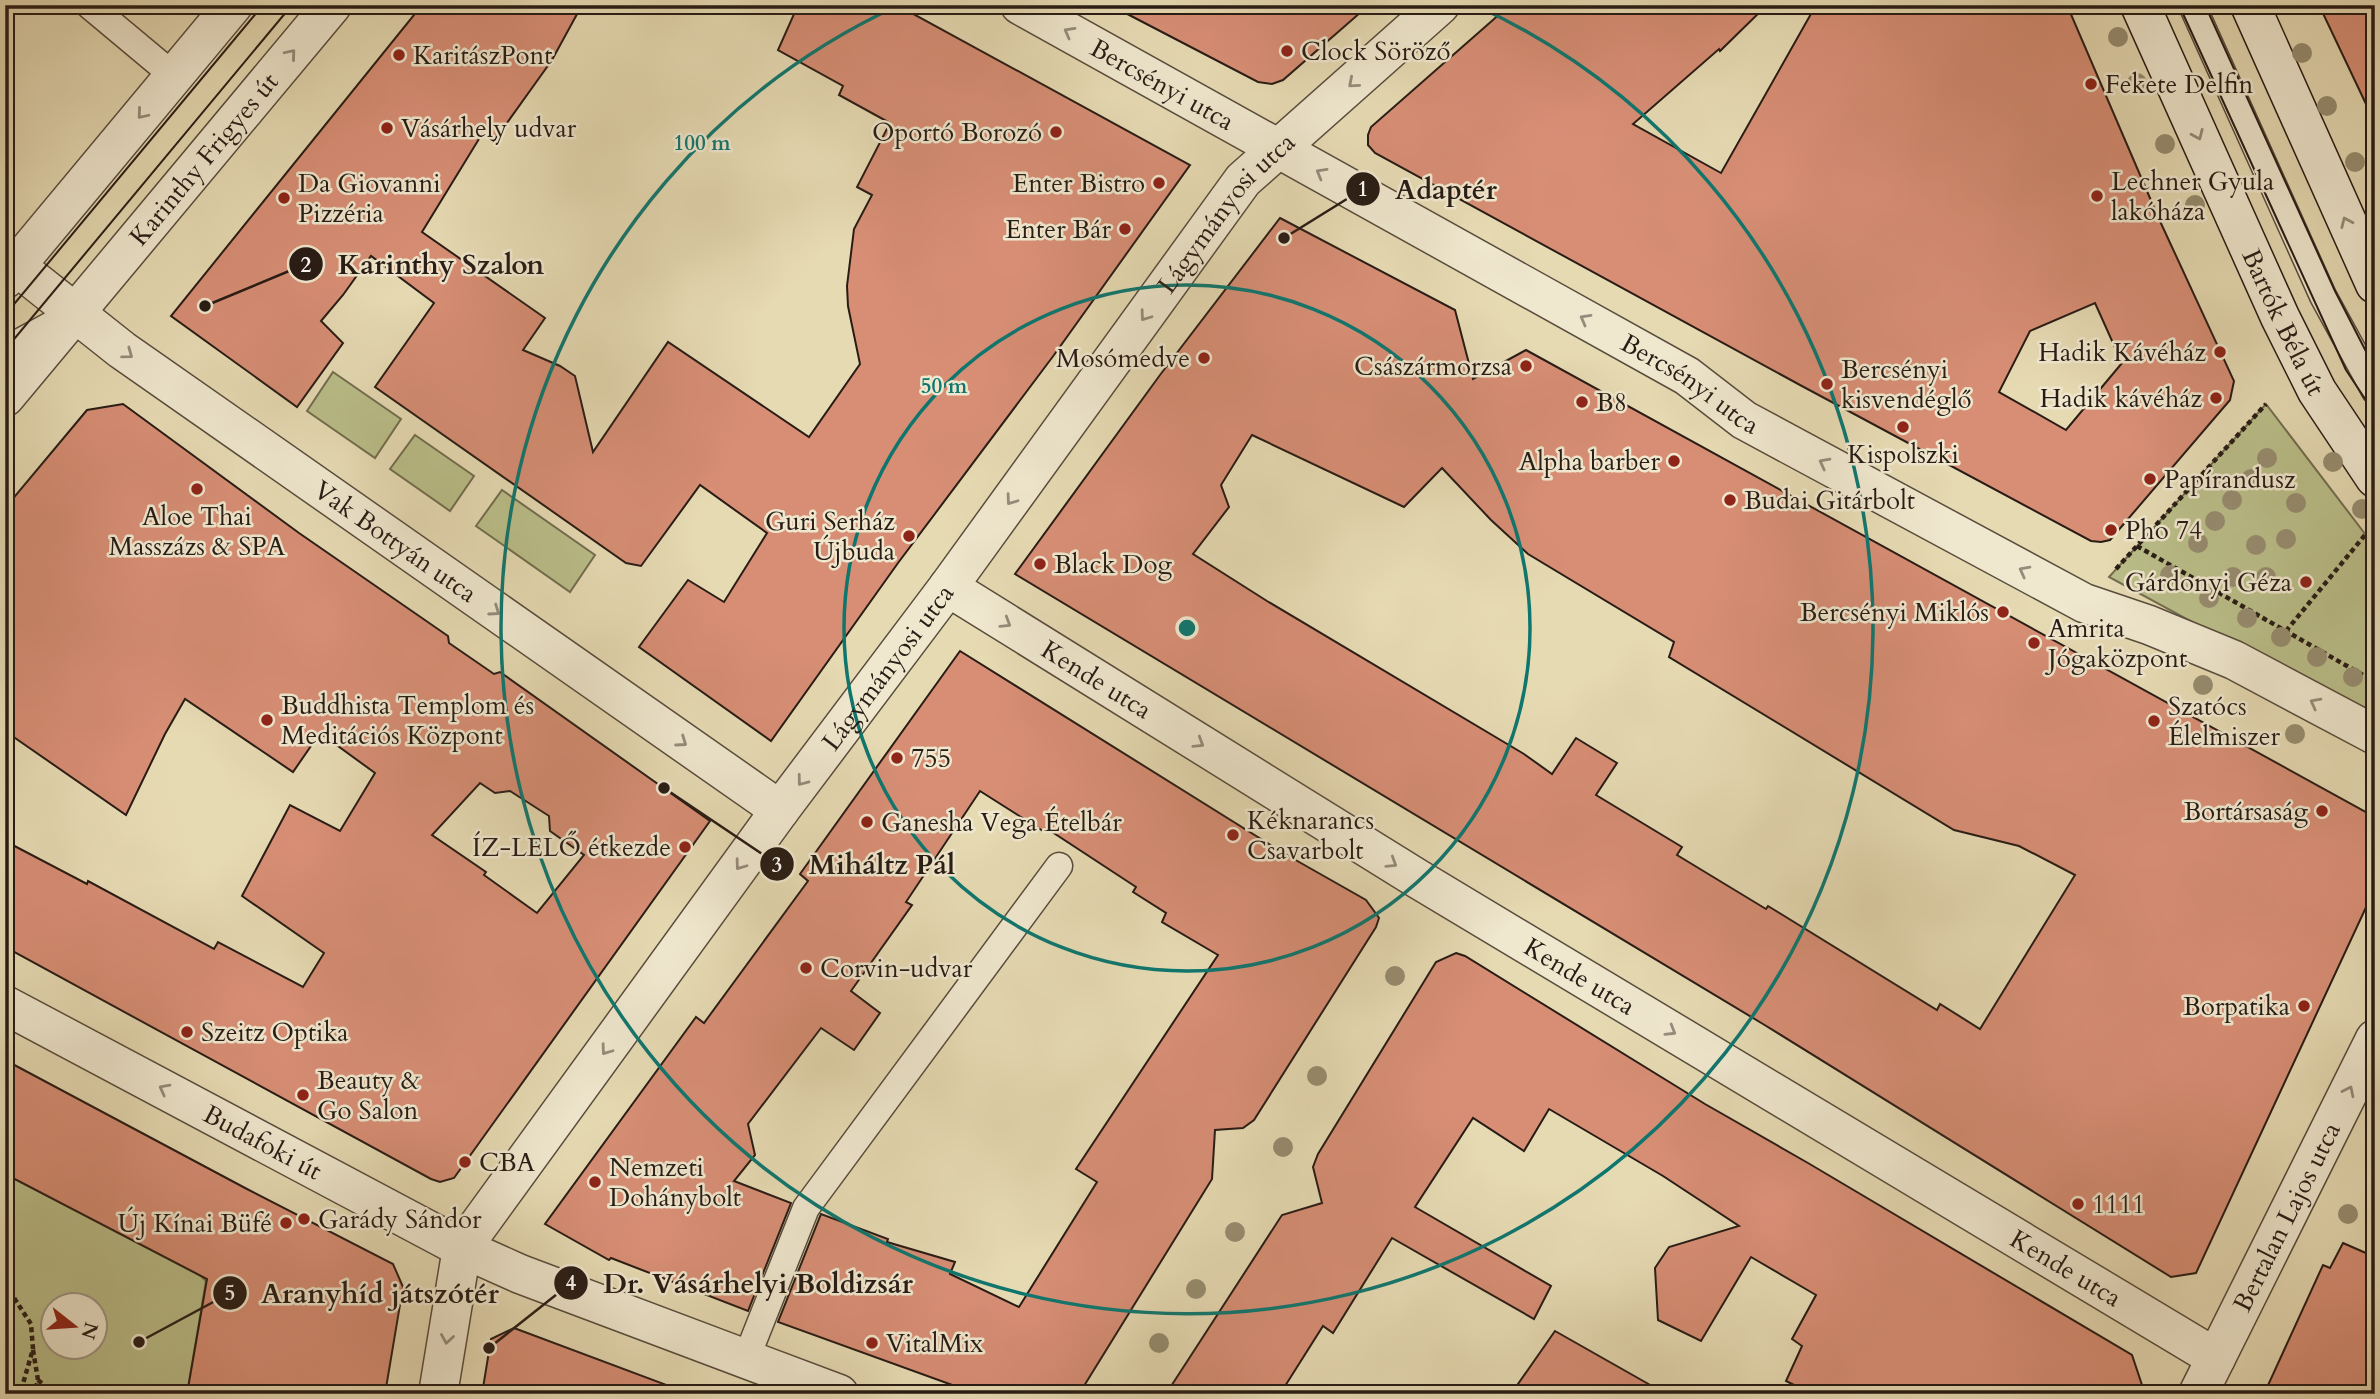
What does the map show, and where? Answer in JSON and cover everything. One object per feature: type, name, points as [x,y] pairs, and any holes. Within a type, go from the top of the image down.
[{"type":"street","points":[[10,272],[233,5]]},
{"type":"street","name":"Karinthy Frigyes út","points":[[5,397],[332,5]]},
{"type":"street","name":"Bercsényi utca","points":[[1020,5],[1687,376],[1744,420],[2084,603],[2149,625],[2234,660],[2375,735]]},
{"type":"street","name":"Lágymányosi utca","points":[[438,1394],[462,1248],[780,810],[948,587],[1244,180],[1440,5]]},
{"type":"street","name":"Bartók Béla út","points":[[2140,5],[2280,317],[2318,391],[2373,462]]},
{"type":"street","points":[[2250,5],[2375,284]]},
{"type":"street","name":"Vak Bottyán utca","points":[[10,272],[74,313],[133,358],[780,810]]},
{"type":"street","name":"Kende utca","points":[[948,587],[1418,879],[2217,1358]]},
{"type":"street","name":"Budafoki út","points":[[5,1005],[462,1248],[520,1275],[839,1394]]},
{"type":"street","name":"Bertalan Lajos utca","points":[[2198,1394],[2375,1039]]},
{"type":"lane","points":[[89,5],[174,76]]},
{"type":"lane","name":"Bartók Béla út","points":[[2192,5],[2323,296],[2375,391]]},
{"type":"lane","name":"Karinthy Frigyes út","points":[[5,350],[74,313]]},
{"type":"lane","points":[[746,1359],[806,1208],[1059,866]]},
{"type":"path","points":[[2084,603],[2266,404]]},
{"type":"path","points":[[2286,631],[2365,535]]},
{"type":"path","points":[[2137,546],[2375,682]]},
{"type":"path","points":[[5,1283],[31,1324],[38,1380],[34,1394]]},
{"type":"path","points":[[20,1394],[33,1349]]},
{"type":"path","points":[[38,1380],[55,1394]]},
{"type":"path","points":[[100,1394],[113,1391],[127,1394]]},
{"type":"green space","points":[[333,372],[401,419],[375,458],[307,411]]},
{"type":"green space","points":[[2266,404],[2375,547],[2375,721],[2109,577]]},
{"type":"green space","points":[[415,435],[474,476],[450,511],[390,469]]},
{"type":"green space","points":[[502,490],[595,555],[570,592],[476,526]]},
{"type":"green space","points":[[5,1174],[206,1281],[187,1394],[5,1394]]},
{"type":"building","points":[[422,5],[582,5],[552,60],[494,141],[482,134],[422,232],[545,318],[523,350],[560,366],[575,376],[593,452],[668,342],[809,437],[860,364],[848,306],[847,286],[854,229],[872,195],[857,187],[890,123],[839,95],[843,86],[778,50],[798,5],[897,5],[1190,165],[771,741],[639,647],[688,580],[724,602],[767,533],[700,485],[641,566],[626,563],[375,387],[434,303],[371,256],[321,321],[343,343],[297,407],[171,316]]},
{"type":"building","points":[[1110,5],[1369,5],[1283,80],[1272,84],[1258,82]]},
{"type":"building","points":[[1510,5],[1767,5],[1720,51],[1719,49],[1633,124],[1721,173],[1816,5],[2067,5],[2159,219],[2234,381],[2230,400],[2110,540],[2091,541],[1375,153],[1368,145],[1371,127]],"holes":[[[2095,303],[2122,363],[2066,430],[1999,392],[2030,331]]]},
{"type":"building","points":[[2319,5],[2375,5],[2375,123]]},
{"type":"building","points":[[1280,218],[1455,310],[1473,379],[1526,350],[2375,817],[2375,888],[2196,1273],[2171,1277],[1763,1024],[1015,574],[1160,375]],"holes":[[[1252,435],[1404,507],[1442,468],[1491,520],[1528,554],[1674,642],[1669,657],[1954,830],[2019,846],[2075,875],[1980,1029],[1940,1004],[1937,1010],[1768,906],[1766,909],[1677,855],[1682,847],[1596,795],[1617,763],[1576,738],[1552,774],[1524,754],[1193,554],[1229,507],[1221,485]]]},
{"type":"building","points":[[123,404],[299,533],[448,636],[449,643],[494,674],[500,672],[710,821],[454,1178],[440,1182],[431,1179],[5,947],[5,841],[87,884],[88,881],[214,949],[218,942],[303,987],[324,953],[242,896],[290,805],[340,831],[375,773],[320,733],[293,772],[185,699],[126,815],[5,731],[5,508],[87,410]],"holes":[[[480,783],[495,793],[510,791],[549,816],[550,831],[584,855],[537,913],[484,875],[486,872],[432,835]]]},
{"type":"building","points":[[960,651],[1285,854],[1366,900],[1379,918],[1376,927],[1254,1120],[1243,1128],[1215,1130],[1212,1179],[1079,1394],[977,1394],[778,1322],[821,1214],[888,1239],[887,1242],[955,1262],[950,1274],[1019,1307],[1097,1182],[1076,1169],[1218,955],[1162,922],[1166,913],[1133,892],[1136,887],[1046,828],[1043,831],[980,791],[906,902],[912,905],[851,991],[880,1013],[854,1050],[821,1028],[748,1124],[755,1155],[734,1181],[791,1203],[748,1311],[611,1258],[609,1260],[545,1224],[696,1017],[704,1023],[808,881],[800,874]]},
{"type":"building","points":[[1456,953],[1465,956],[1705,1104],[2132,1355],[2145,1394],[1812,1394],[1786,1381],[1802,1346],[1792,1339],[1816,1295],[1751,1257],[1701,1341],[1658,1320],[1655,1268],[1669,1247],[1739,1226],[1663,1176],[1549,1109],[1524,1151],[1473,1118],[1415,1207],[1551,1286],[1534,1319],[1392,1238],[1333,1333],[1323,1326],[1280,1394],[1166,1394],[1282,1215],[1322,1203],[1313,1167],[1318,1154],[1436,962]]},
{"type":"building","points":[[5,1060],[393,1264],[403,1287],[385,1394],[187,1394],[207,1279],[5,1174]]},
{"type":"building","points":[[2343,1243],[2375,1257],[2375,1394],[2264,1394],[2323,1265],[2330,1268]]},
{"type":"building","points":[[514,1328],[680,1390],[679,1394],[482,1394],[491,1339]]},
{"type":"building","points":[[1555,1331],[1666,1394],[1511,1394]]},
{"type":"tram line","points":[[5,315],[263,5]]},
{"type":"tram line","points":[[5,350],[292,5]]},
{"type":"tram line","points":[[2179,5],[2346,370],[2375,414]]},
{"type":"tram line","points":[[2205,5],[2335,291],[2375,369]]},
{"type":"place","name":"Clock Söröző","points":[[1287,51]]},
{"type":"place","name":"KaritászPont","points":[[399,55]]},
{"type":"place","name":"Fekete Delfin","points":[[2091,84]]},
{"type":"place","name":"Vásárhely udvar","points":[[387,128]]},
{"type":"place","name":"Oportó Borozó","points":[[1056,132]]},
{"type":"place","name":"Enter Bistro","points":[[1159,183]]},
{"type":"place","name":"Lechner Gyula lakóháza","points":[[2097,196]]},
{"type":"place","name":"Da Giovanni Pizzéria","points":[[284,198]]},
{"type":"place","name":"Enter Bár","points":[[1125,229]]},
{"type":"place","name":"Adaptér","points":[[1284,238]]},
{"type":"place","name":"Karinthy Szalon","points":[[205,306]]},
{"type":"place","name":"Hadik Kávéház","points":[[2220,352]]},
{"type":"place","name":"Mosómedve","points":[[1204,358]]},
{"type":"place","name":"Császármorzsa","points":[[1526,366]]},
{"type":"place","name":"Bercsényi kisvendéglő","points":[[1827,384]]},
{"type":"place","name":"Hadik kávéház","points":[[2216,398]]},
{"type":"place","name":"B8","points":[[1582,402]]},
{"type":"place","name":"Kispolszki","points":[[1903,427]]},
{"type":"place","name":"Alpha barber","points":[[1674,461]]},
{"type":"place","name":"Papírandusz","points":[[2150,479]]},
{"type":"place","name":"Aloe Thai Masszázs & SPA","points":[[197,489]]},
{"type":"place","name":"Budai Gitárbolt","points":[[1730,500]]},
{"type":"place","name":"Pho 74","points":[[2111,530]]},
{"type":"place","name":"Guri Serház Újbuda","points":[[909,536]]},
{"type":"place","name":"Black Dog","points":[[1040,564]]},
{"type":"place","name":"Gárdonyi Géza","points":[[2306,582]]},
{"type":"place","name":"Bercsényi Miklós","points":[[2003,612]]},
{"type":"place","name":"Amrita Jógaközpont","points":[[2034,643]]},
{"type":"place","name":"Buddhista Templom és Meditációs Központ","points":[[267,720]]},
{"type":"place","name":"Szatócs Élelmiszer","points":[[2154,721]]},
{"type":"place","name":"755","points":[[897,758]]},
{"type":"place","name":"Miháltz Pál","points":[[664,788]]},
{"type":"place","name":"Bortársaság","points":[[2322,811]]},
{"type":"place","name":"Ganesha Vega Ételbár","points":[[867,822]]},
{"type":"place","name":"Kéknarancs Csavarbolt","points":[[1233,835]]},
{"type":"place","name":"ÍZ-LELŐ étkezde","points":[[685,847]]},
{"type":"place","name":"Corvin-udvar","points":[[806,968]]},
{"type":"place","name":"Borpatika","points":[[2304,1006]]},
{"type":"place","name":"Szeitz Optika","points":[[187,1032]]},
{"type":"place","name":"Beauty & Go Salon","points":[[303,1095]]},
{"type":"place","name":"CBA","points":[[465,1162]]},
{"type":"place","name":"Nemzeti Dohánybolt","points":[[595,1182]]},
{"type":"place","name":"1111","points":[[2078,1204]]},
{"type":"place","name":"Garády Sándor","points":[[304,1219]]},
{"type":"place","name":"Új Kínai Büfé","points":[[286,1223]]},
{"type":"place","name":"Aranyhíd játszótér","points":[[139,1342]]},
{"type":"place","name":"VitalMix","points":[[872,1343]]},
{"type":"place","name":"Dr. Vásárhelyi Boldizsár","points":[[489,1348]]}]
